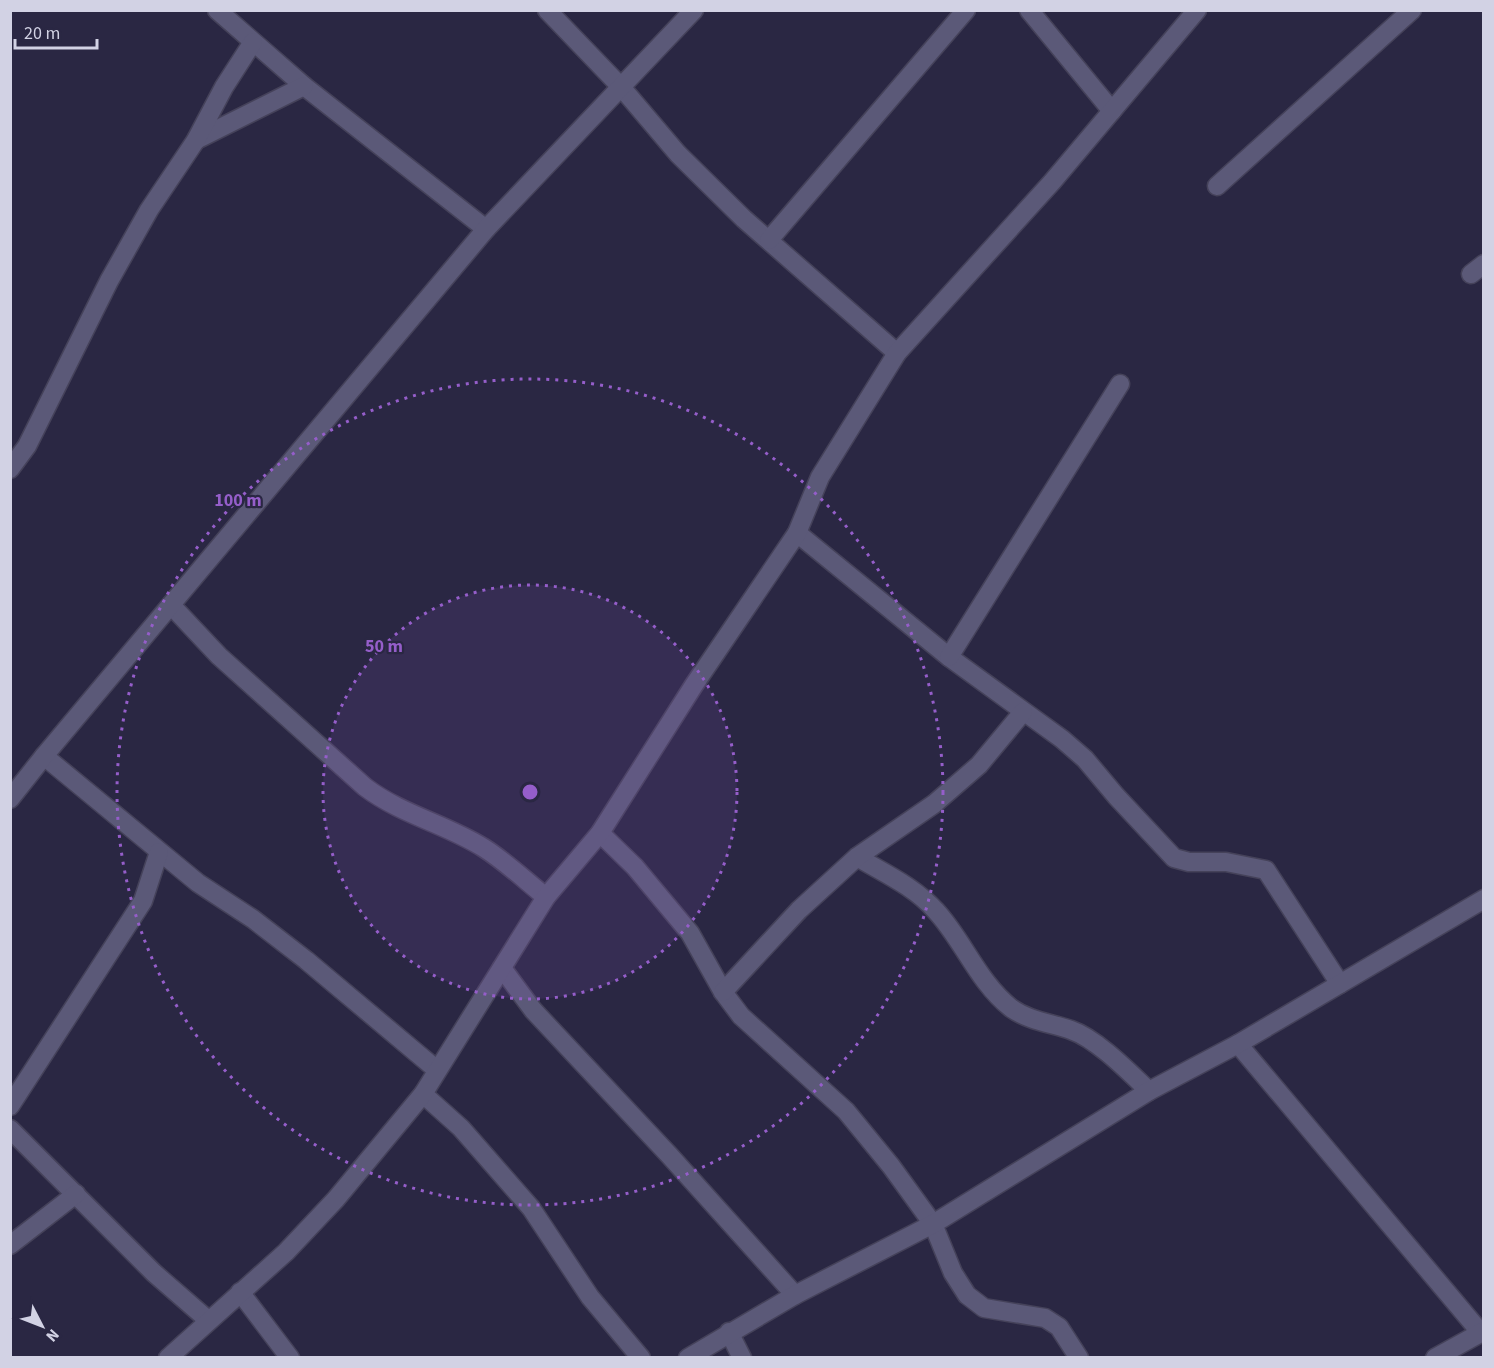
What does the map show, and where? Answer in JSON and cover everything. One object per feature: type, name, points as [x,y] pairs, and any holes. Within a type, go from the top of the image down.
[{"type":"street","points":[[218,10],[304,86],[486,229]]},
{"type":"street","points":[[547,10],[622,88],[678,154],[769,240],[897,353]]},
{"type":"street","points":[[10,799],[486,229],[694,10]]},
{"type":"street","points":[[769,240],[966,10]]},
{"type":"street","points":[[1029,10],[1112,111]]},
{"type":"street","points":[[168,1358],[286,1252],[336,1199],[423,1094],[546,897],[600,833],[694,685],[797,533],[820,477],[897,353],[1112,111],[1197,10]]},
{"type":"street","points":[[1216,186],[1412,10]]},
{"type":"street","points":[[10,469],[27,446],[109,281],[149,210],[196,140],[224,87],[253,42]]},
{"type":"street","points":[[196,140],[304,86]]},
{"type":"street","points":[[949,657],[1120,384]]},
{"type":"street","points":[[797,533],[949,657],[1062,739],[1084,759],[1174,858],[1189,862],[1226,862],[1266,870],[1340,984]]},
{"type":"street","points":[[171,605],[219,656],[365,787],[409,814],[484,848],[546,897]]},
{"type":"street","points":[[723,993],[799,910],[857,857],[934,804],[979,765],[1023,712]]},
{"type":"street","points":[[44,756],[159,852],[198,883],[253,919],[437,1070]]},
{"type":"street","points":[[600,833],[641,875],[690,933],[723,993],[741,1016],[846,1111],[891,1167],[933,1224],[952,1273],[967,1295],[984,1308],[1044,1318],[1059,1327],[1079,1358]]},
{"type":"street","points":[[10,1106],[143,901],[159,852]]},
{"type":"street","points":[[857,857],[901,882],[935,910],[983,977],[1011,1008],[1040,1022],[1073,1030],[1123,1066],[1149,1091]]},
{"type":"street","points":[[688,1358],[795,1295],[933,1224],[1149,1091],[1238,1044],[1484,899]]},
{"type":"street","points":[[502,968],[532,1010],[657,1142],[795,1295]]},
{"type":"street","points":[[1238,1044],[1482,1332],[1435,1358]]},
{"type":"street","points":[[423,1094],[461,1128],[531,1208],[590,1297],[641,1358]]},
{"type":"street","points":[[10,1129],[154,1273],[208,1320]]},
{"type":"street","points":[[10,1245],[76,1194]]},
{"type":"street","points":[[240,1292],[290,1358]]},
{"type":"street","points":[[729,1332],[742,1358]]}]
